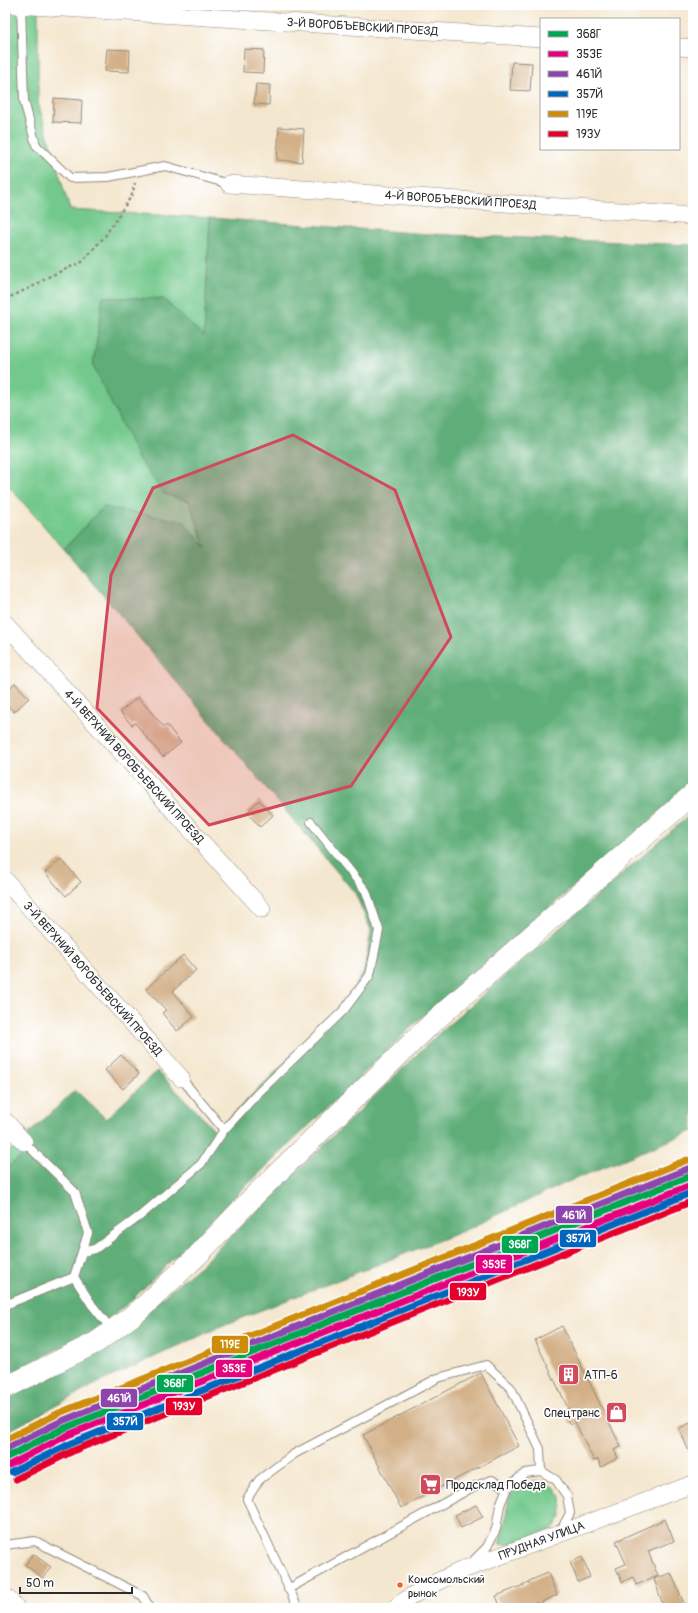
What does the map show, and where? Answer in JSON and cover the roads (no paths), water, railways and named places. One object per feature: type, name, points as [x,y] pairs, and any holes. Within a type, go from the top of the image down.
[{"type":"street","name":"3-Й ВОРОБЪЕВСКИЙ ПРОЕЗД","points":[[16,5],[540,38]]},
{"type":"street","points":[[680,47],[693,48]]},
{"type":"street","name":"4-Й ВОРОБЪЕВСКИЙ ПРОЕЗД","points":[[229,184],[693,216]]},
{"type":"street","name":"4-Й ВЕРХНИЙ ВОРОБЪЕВСКИЙ ПРОЕЗД","points":[[5,623],[262,909]]},
{"type":"street","points":[[5,1388],[97,1342],[140,1310],[197,1256],[256,1194],[432,1023],[693,794]]},
{"type":"street","name":"3-Й ВЕРХНИЙ ВОРОБЪЕВСКИЙ ПРОЕЗД","points":[[5,880],[181,1078]]},
{"type":"street","points":[[5,1121],[24,1142]]},
{"type":"street","name":"ПРУДНАЯ УЛИЦА","points":[[395,1608],[408,1597],[429,1585],[465,1569],[693,1484]]},
{"type":"street","points":[[5,1599],[14,1608]]},
{"type":"lane","points":[[22,5],[24,101],[36,145],[70,178],[108,177],[165,166],[229,184]]},
{"type":"lane","points":[[82,1252],[95,1249],[140,1216],[201,1164],[224,1130],[257,1094],[344,1010],[370,975],[379,930],[366,891],[312,822]]},
{"type":"lane","points":[[181,1078],[224,1130]]},
{"type":"lane","points":[[24,1142],[75,1192],[88,1233],[74,1277]]},
{"type":"lane","points":[[74,1277],[92,1305],[112,1330]]},
{"type":"lane","points":[[5,1305],[74,1277]]},
{"type":"lane","points":[[298,1608],[247,1499],[258,1480],[294,1454],[438,1378],[486,1364],[511,1388],[540,1449],[541,1471]]},
{"type":"lane","points":[[465,1569],[487,1548],[496,1529],[500,1505],[507,1488],[525,1473],[541,1471],[556,1480],[567,1496],[570,1513],[560,1533]]},
{"type":"lane","points":[[288,1589],[473,1487],[492,1480],[507,1488]]},
{"type":"lane","points":[[5,1545],[35,1541],[143,1596],[150,1608]]},
{"type":"place","name":"АТП-6","points":[[569,1375]]},
{"type":"place","name":"Спецтранс","points":[[616,1413]]},
{"type":"place","name":"Продсклад Победа","points":[[430,1485]]},
{"type":"place","name":"Комсомольский рынок","points":[[400,1585]]}]
